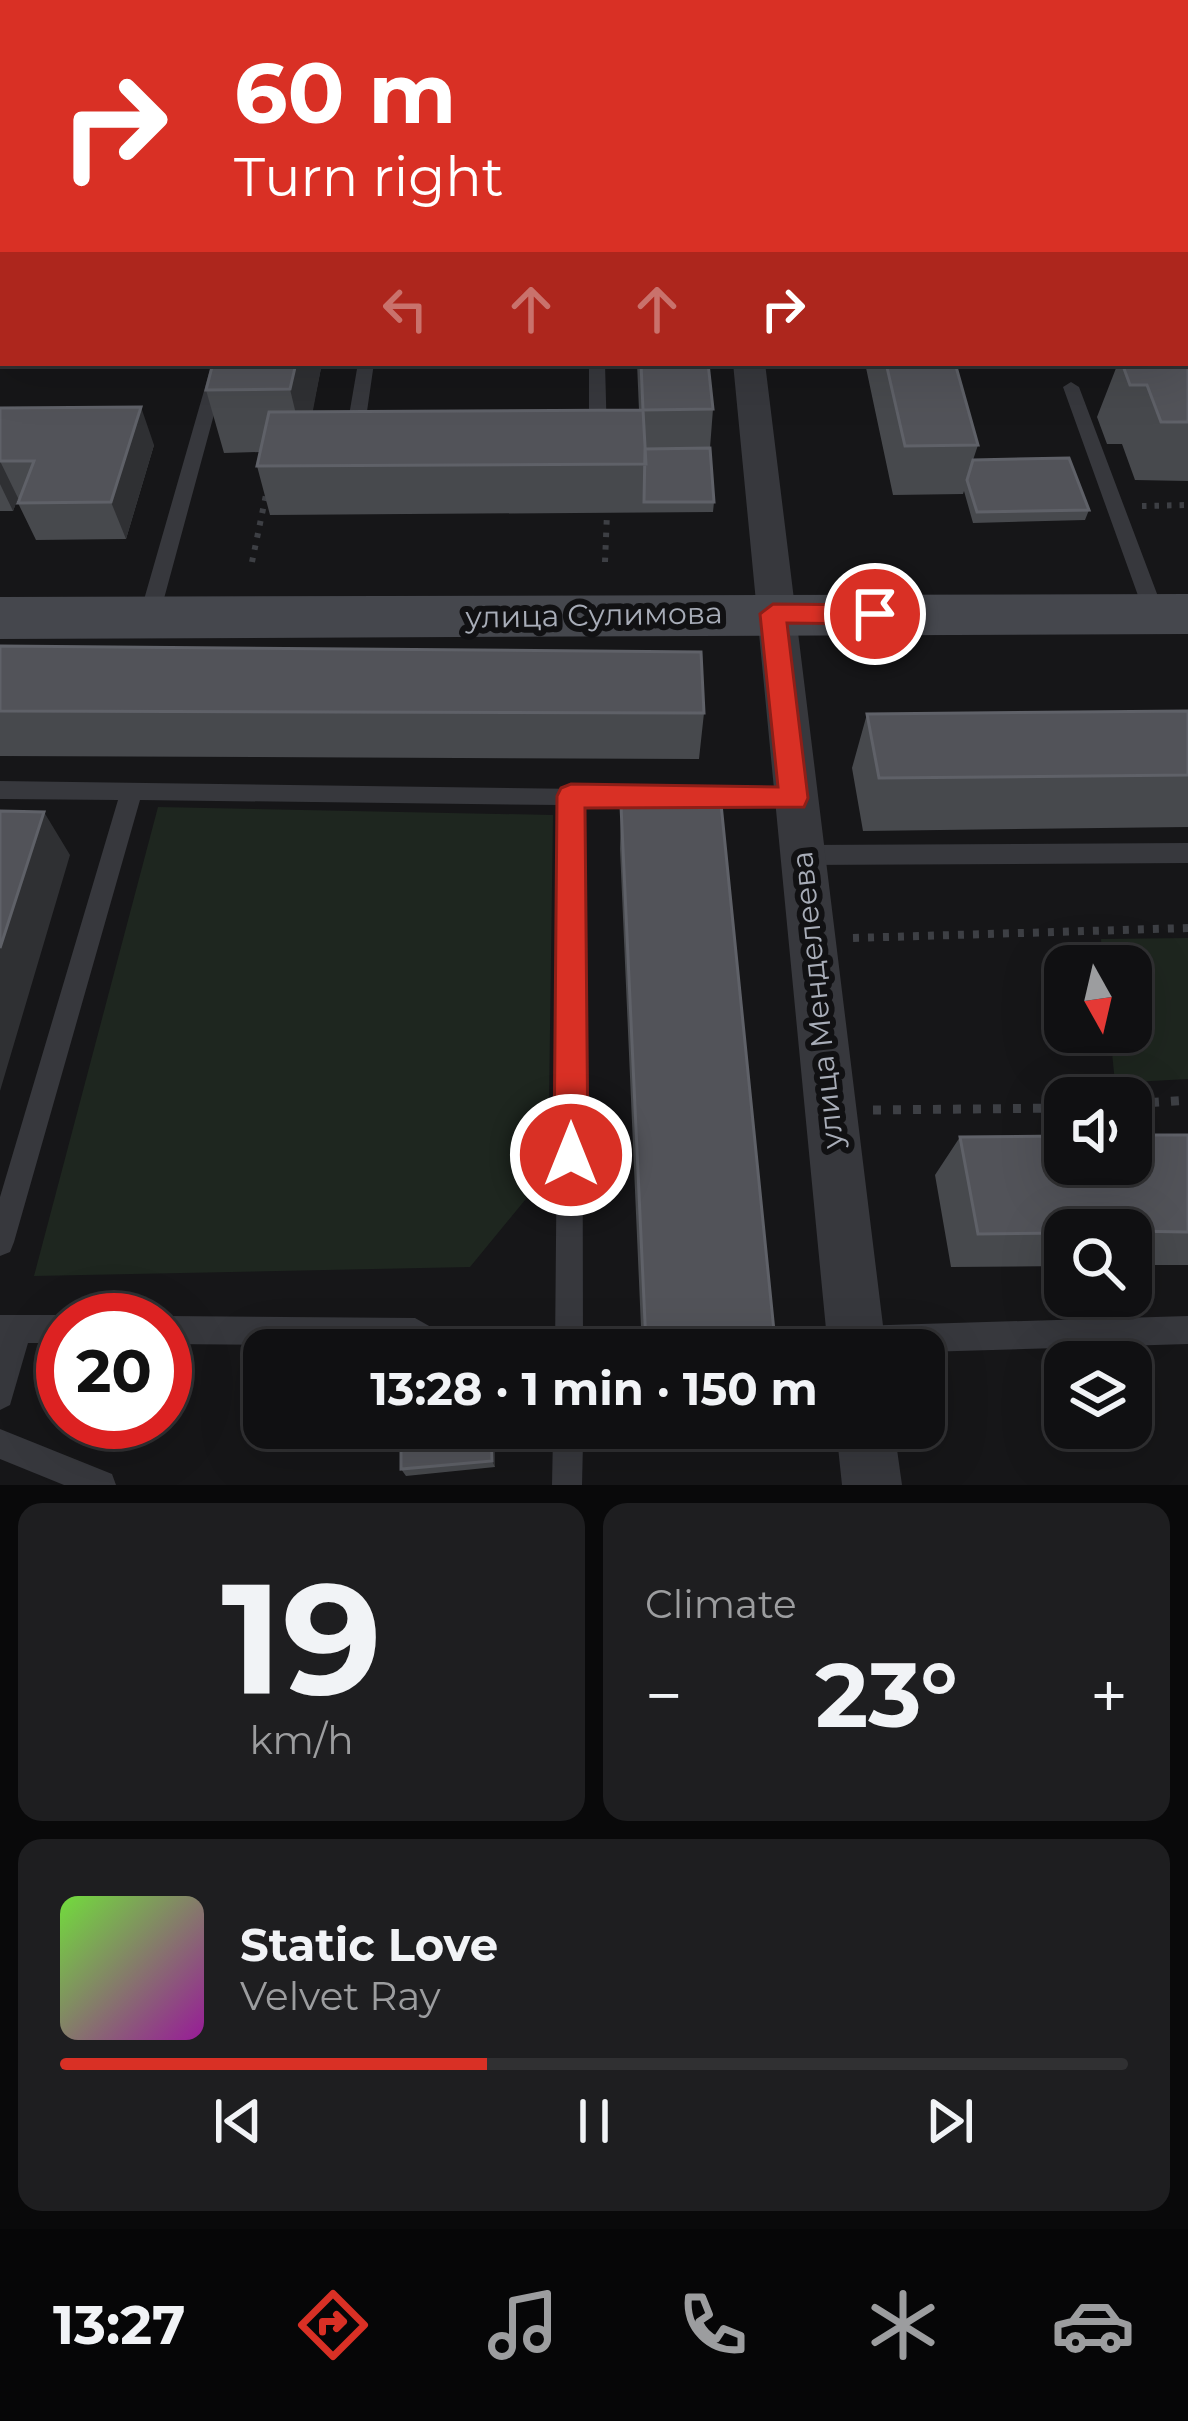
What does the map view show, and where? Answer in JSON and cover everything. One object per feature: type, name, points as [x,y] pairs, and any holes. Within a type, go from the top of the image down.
[{"type":"main road","name":"улица Сулимова","points":[[0,618],[1171,614]]},
{"type":"street","name":"улица Менделеева","points":[[749,366],[854,1329]]},
{"type":"street","points":[[868,1449],[872,1485]]},
{"type":"lane","points":[[149,617],[219,366]]},
{"type":"lane","points":[[366,366],[354,441],[376,441]]},
{"type":"lane","points":[[576,440],[598,440],[597,366]]},
{"type":"lane","points":[[1071,387],[1114,507],[1171,614]]},
{"type":"lane","points":[[1074,459],[1097,459]]},
{"type":"lane","points":[[0,790],[794,798]]},
{"type":"lane","points":[[0,1242],[132,791]]},
{"type":"lane","points":[[569,1329],[571,796]]},
{"type":"lane","points":[[800,855],[1188,853]]},
{"type":"lane","points":[[0,1395],[9,1329]]},
{"type":"lane","points":[[192,1330],[243,1331]]},
{"type":"lane","points":[[945,1341],[1188,1330]]},
{"type":"lane","points":[[0,1444],[100,1485]]},
{"type":"lane","points":[[567,1449],[567,1485]]},
{"type":"path","points":[[252,562],[270,473]]},
{"type":"path","points":[[1114,507],[1188,505]]},
{"type":"path","points":[[605,562],[607,513]]},
{"type":"path","points":[[810,939],[1188,928]]},
{"type":"path","points":[[1152,1103],[1188,1100]]},
{"type":"path","points":[[830,1111],[1044,1108]]},
{"type":"shaded area","points":[[158,807],[553,815],[548,1172],[470,1267],[34,1276]]},
{"type":"shaded area","points":[[1188,938],[1188,1079],[1114,1077],[1112,1053],[1152,1053],[1152,945],[1101,945],[1101,939]]},
{"type":"building","points":[[212,366],[295,366],[290,389],[206,390]]},
{"type":"building","points":[[641,366],[708,366],[713,409],[643,410]]},
{"type":"building","points":[[887,366],[956,366],[978,445],[905,446]]},
{"type":"building","points":[[1123,366],[1188,366],[1188,422],[1161,422],[1147,385],[1130,385]]},
{"type":"building","points":[[141,407],[111,502],[18,503],[34,461],[0,461],[0,408]]},
{"type":"building","points":[[643,410],[646,464],[257,466],[269,412]]},
{"type":"building","points":[[710,448],[714,502],[644,502],[645,449]]},
{"type":"building","points":[[1069,458],[1089,510],[977,512],[967,480],[973,460]]},
{"type":"building","points":[[0,646],[701,652],[704,713],[0,711]]},
{"type":"building","points":[[1188,711],[1188,775],[879,778],[867,714]]},
{"type":"building","points":[[721,804],[774,1329],[645,1329],[621,806]]},
{"type":"building","points":[[0,811],[44,812],[0,948]]},
{"type":"building","points":[[1152,1135],[1188,1135],[1188,1232],[1152,1231],[1152,1209],[1044,1209],[1044,1233],[978,1234],[960,1137],[1044,1136],[1044,1185],[1152,1185]]},
{"type":"building","points":[[401,1449],[492,1449],[492,1461],[401,1469]]},
{"type":"route","points":[[571,1155],[571,796],[794,798],[773,614],[875,614]]}]
